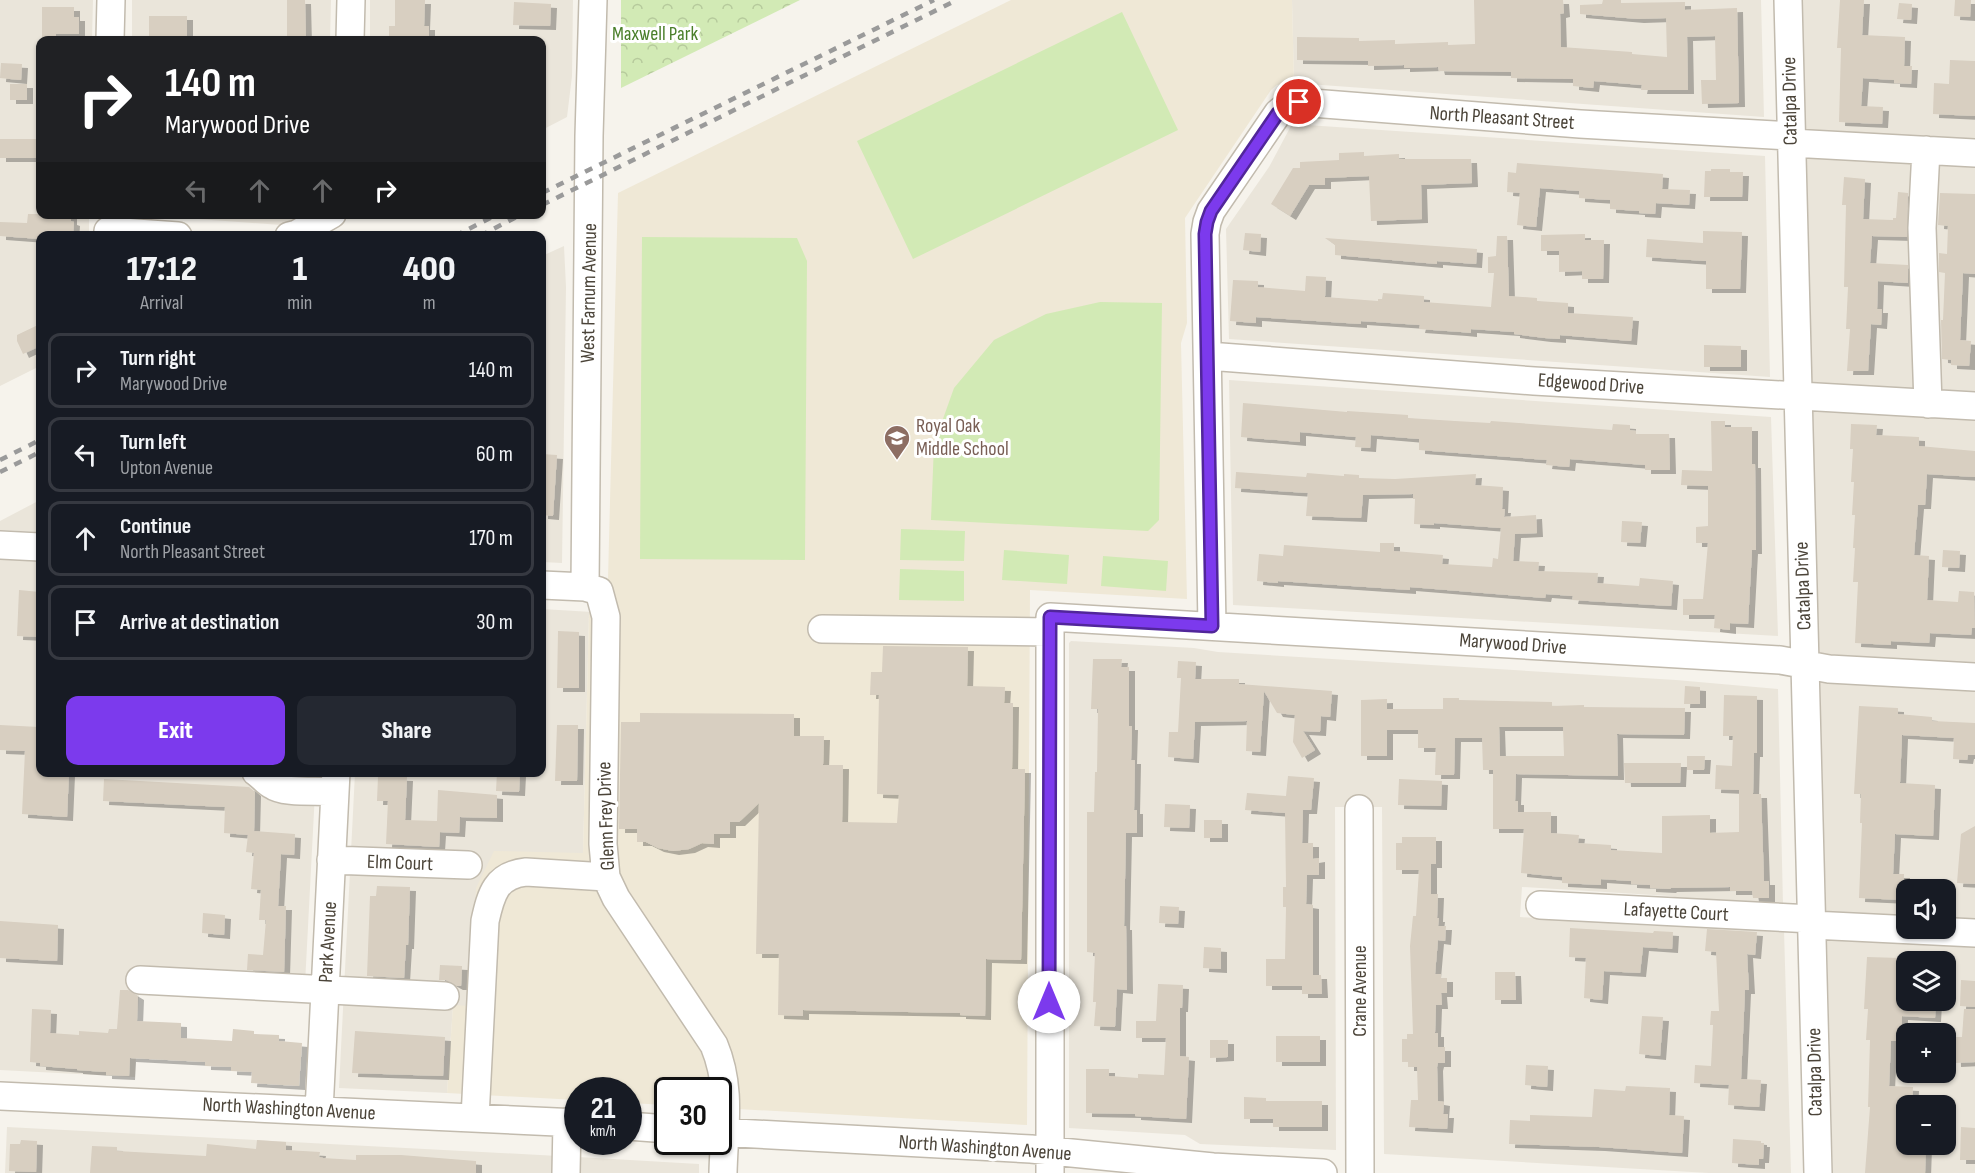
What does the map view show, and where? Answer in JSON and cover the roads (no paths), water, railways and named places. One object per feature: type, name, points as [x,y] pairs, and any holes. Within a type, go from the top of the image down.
[{"type":"street","points":[[111,0],[111,36]]},
{"type":"street","points":[[350,36],[351,0]]},
{"type":"street","name":"West Farnum Avenue","points":[[585,587],[589,136],[593,0]]},
{"type":"street","name":"Catalpa Drive","points":[[1788,0],[1818,1173]]},
{"type":"street","name":"North Pleasant Street","points":[[1212,626],[1205,234],[1211,211],[1278,113],[1289,104],[1299,102],[1975,153]]},
{"type":"street","points":[[1926,150],[1922,228],[1928,404]]},
{"type":"street","points":[[299,231],[324,219]]},
{"type":"street","points":[[108,227],[139,231]]},
{"type":"street","name":"Edgewood Drive","points":[[1208,356],[1534,381],[1975,406]]},
{"type":"street","points":[[0,545],[36,547]]},
{"type":"street","points":[[546,585],[585,587]]},
{"type":"street","name":"Glenn Frey Drive","points":[[585,587],[599,591],[606,617],[603,844],[606,877],[616,898],[714,1045],[724,1077]]},
{"type":"street","points":[[1050,624],[1050,1162]]},
{"type":"street","name":"Marywood Drive","points":[[822,629],[1050,624],[1212,626],[1780,660],[1829,669],[1975,677]]},
{"type":"street","points":[[262,777],[273,787],[292,791],[318,790],[335,782]]},
{"type":"street","name":"Park Avenue","points":[[319,1111],[335,782]]},
{"type":"street","name":"Crane Avenue","points":[[1359,809],[1360,1173]]},
{"type":"street","name":"Elm Court","points":[[332,860],[468,865]]},
{"type":"street","points":[[475,1118],[486,921],[489,903],[495,889],[513,873],[606,877]]},
{"type":"street","name":"Lafayette Court","points":[[1540,905],[1975,933]]},
{"type":"street","points":[[140,980],[308,987],[326,990],[343,989],[444,996]]},
{"type":"street","name":"North Washington Avenue","points":[[0,1096],[564,1123]]},
{"type":"street","name":"North Washington Avenue","points":[[732,1133],[1050,1162],[1323,1173]]},
{"type":"street","points":[[566,1173],[568,1155]]},
{"type":"street","name":"Glenn Frey Drive","points":[[722,1155],[723,1173]]},
{"type":"railway","points":[[546,191],[934,0]]},
{"type":"railway","points":[[546,203],[957,0]]},
{"type":"railway","points":[[465,231],[488,219]]},
{"type":"railway","points":[[490,231],[512,219]]},
{"type":"railway","points":[[0,460],[36,442]]},
{"type":"railway","points":[[0,472],[36,454]]},
{"type":"place","name":"Royal Oak Middle School","points":[[897,461]]},
{"type":"park label","name":"Maxwell Park","points":[[655,34]]}]
